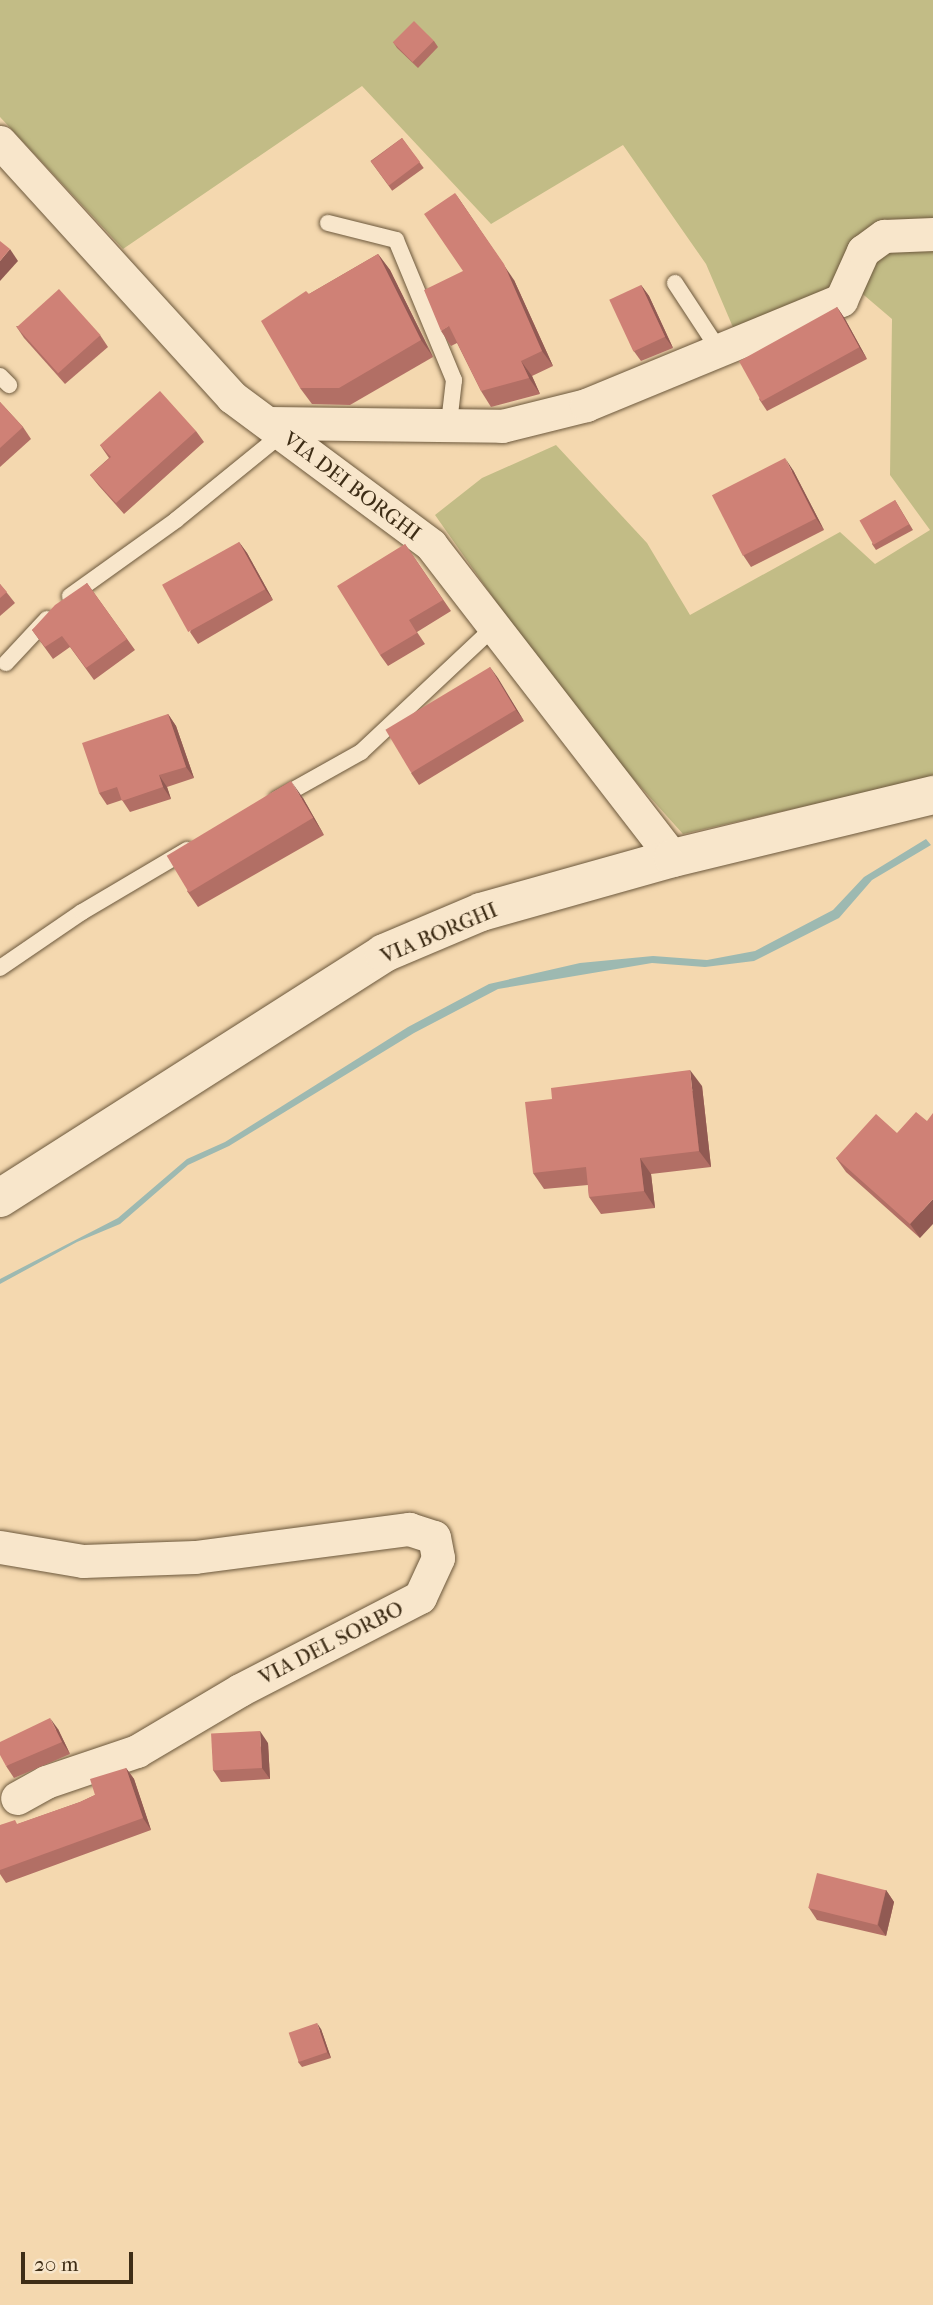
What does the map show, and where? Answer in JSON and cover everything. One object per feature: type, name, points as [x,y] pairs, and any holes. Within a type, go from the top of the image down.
[{"type":"main road","name":"VIA BORGHI","points":[[0,1198],[384,953],[481,912],[673,858],[933,795]]},
{"type":"street","name":"VIA DEI BORGHI","points":[[0,142],[232,397],[431,545],[673,858]]},
{"type":"street","points":[[276,428],[449,423],[502,426],[586,405],[841,300],[863,251],[884,236],[933,234]]},
{"type":"street","name":"VIA DEL SORBO","points":[[0,1547],[83,1562],[195,1556],[410,1529],[435,1537],[438,1558],[420,1597],[240,1689],[137,1751],[46,1782],[9,1803]]},
{"type":"lane","points":[[328,223],[397,240],[454,380],[449,423]]},
{"type":"lane","points":[[675,284],[719,350]]},
{"type":"lane","points":[[5,663],[67,598],[176,520],[276,428]]},
{"type":"lane","points":[[265,805],[361,752],[494,627]]},
{"type":"lane","points":[[0,968],[82,912],[205,839]]},
{"type":"shaded area","points":[[0,0],[933,0],[933,777],[683,834],[576,715],[435,515],[482,478],[556,445],[647,543],[690,615],[840,532],[875,564],[930,530],[890,475],[892,319],[838,273],[827,294],[735,332],[706,264],[623,145],[491,224],[362,86],[123,249],[0,117]]},
{"type":"water","points":[[926,839],[931,845],[872,880],[839,918],[754,961],[705,967],[652,963],[498,989],[414,1033],[229,1146],[188,1165],[120,1224],[77,1242],[0,1284],[0,1279],[118,1218],[187,1159],[225,1142],[408,1027],[489,984],[580,963],[653,956],[707,960],[755,951],[833,910],[864,877]]},
{"type":"building","points":[[414,21],[434,41],[413,62],[393,42]]},
{"type":"building","points":[[402,138],[420,162],[389,185],[371,161]]},
{"type":"building","points":[[455,193],[504,264],[542,351],[521,361],[529,378],[481,391],[449,326],[441,331],[424,290],[463,271],[424,214]]},
{"type":"building","points":[[0,241],[10,249],[0,261]]},
{"type":"building","points":[[378,254],[421,340],[339,388],[300,388],[261,321],[306,291],[309,294]]},
{"type":"building","points":[[641,285],[665,337],[633,351],[609,300]]},
{"type":"building","points":[[59,289],[100,335],[58,373],[17,327]]},
{"type":"building","points":[[837,307],[859,347],[761,402],[739,361]]},
{"type":"building","points":[[160,391],[196,431],[116,503],[90,475],[111,457],[100,445]]},
{"type":"building","points":[[0,402],[23,427],[0,448]]},
{"type":"building","points":[[785,458],[816,519],[743,556],[712,495]]},
{"type":"building","points":[[895,500],[909,524],[873,545],[859,520]]},
{"type":"building","points":[[239,542],[265,589],[188,632],[162,585]]},
{"type":"building","points":[[405,544],[443,600],[409,620],[417,633],[380,655],[337,586]]},
{"type":"building","points":[[87,583],[127,639],[86,668],[62,636],[45,647],[32,630],[55,605]]},
{"type":"building","points":[[0,584],[7,592],[0,598]]},
{"type":"building","points":[[490,667],[516,710],[411,773],[385,730]]},
{"type":"building","points":[[168,714],[186,767],[159,775],[163,787],[122,801],[117,787],[99,793],[82,743]]},
{"type":"building","points":[[291,781],[313,818],[189,893],[167,856]]},
{"type":"building","points":[[690,1070],[699,1151],[640,1158],[644,1191],[589,1197],[586,1167],[533,1173],[525,1102],[552,1099],[551,1088]]},
{"type":"building","points":[[916,1112],[927,1121],[933,1113],[933,1199],[910,1224],[836,1158],[876,1114],[897,1133]]},
{"type":"building","points":[[50,1718],[62,1742],[6,1766],[0,1755],[0,1742]]},
{"type":"building","points":[[260,1731],[262,1768],[213,1771],[211,1734]]},
{"type":"building","points":[[126,1768],[143,1818],[0,1870],[0,1825],[15,1820],[17,1824],[80,1802],[95,1795],[90,1779]]},
{"type":"building","points":[[817,1873],[886,1890],[877,1925],[808,1908]]},
{"type":"building","points":[[317,2023],[327,2052],[299,2062],[289,2033]]}]
